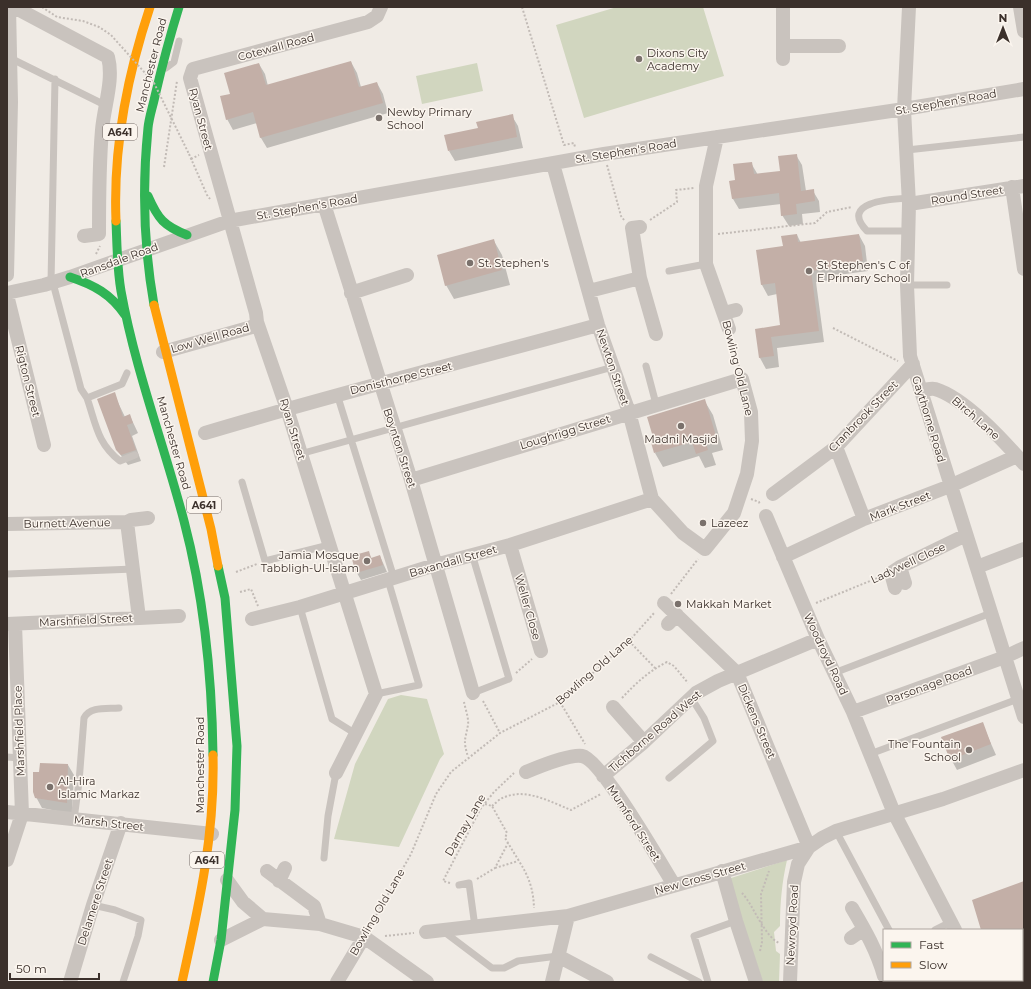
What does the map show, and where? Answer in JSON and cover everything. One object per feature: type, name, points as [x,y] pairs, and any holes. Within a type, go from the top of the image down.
[{"type":"main road","name":"Manchester Road","points":[[150,7],[132,67],[119,141],[116,184],[120,282],[135,349],[179,503],[191,555],[209,670],[214,737],[212,834],[198,911],[182,982]]},
{"type":"main road","name":"Manchester Road","points":[[179,7],[159,74],[149,120],[146,160],[147,249],[150,287],[163,352],[211,530],[225,595],[237,746],[235,810],[221,940],[213,982]]},
{"type":"main road","points":[[134,177],[146,160]]},
{"type":"main road","points":[[146,189],[157,216],[169,229],[187,235]]},
{"type":"main road","points":[[119,260],[127,248]]},
{"type":"main road","points":[[135,266],[140,256],[147,249]]},
{"type":"main road","points":[[70,277],[87,282],[105,291],[128,319]]},
{"type":"main road","points":[[135,349],[139,328]]},
{"type":"street","points":[[7,275],[9,7]]},
{"type":"street","points":[[14,7],[40,11],[108,57],[111,69],[105,105],[98,173],[99,234],[84,236]]},
{"type":"street","name":"Cotewall Road","points":[[190,78],[193,69],[368,22],[377,16],[383,7]]},
{"type":"street","points":[[783,7],[783,52],[839,46]]},
{"type":"street","points":[[904,109],[909,7]]},
{"type":"street","points":[[1020,7],[1024,31]]},
{"type":"street","name":"Ryan Street","points":[[190,78],[256,313],[257,322],[287,409],[376,694]]},
{"type":"street","name":"St. Stephen's Road","points":[[229,221],[604,154],[904,109],[931,103],[1024,89]]},
{"type":"street","name":"Gaythorne Road","points":[[904,109],[909,201],[907,285],[911,366],[1006,657],[1024,717]]},
{"type":"street","name":"Bowling Old Lane","points":[[717,137],[706,186],[706,264],[730,312],[729,330]]},
{"type":"street","name":"Newton Street","points":[[553,164],[588,291],[628,412],[652,499],[683,533],[706,549]]},
{"type":"street","points":[[1018,186],[1024,269]]},
{"type":"street","name":"Round Street","points":[[909,201],[1018,186]]},
{"type":"street","name":"Boynton Street","points":[[324,204],[411,480],[435,565],[475,692]]},
{"type":"street","name":"Ransdale Road","points":[[7,294],[52,283],[229,221]]},
{"type":"street","points":[[636,228],[640,278],[656,334]]},
{"type":"street","points":[[351,293],[407,275]]},
{"type":"street","points":[[588,291],[640,278]]},
{"type":"street","name":"Rigton Street","points":[[7,294],[44,445]]},
{"type":"street","name":"Low Well Road","points":[[163,352],[252,326],[257,322]]},
{"type":"street","name":"Donisthorpe Street","points":[[205,433],[342,393],[380,385],[598,324]]},
{"type":"street","name":"Cranbrook Street","points":[[773,494],[836,447],[911,366]]},
{"type":"street","points":[[127,373],[141,372]]},
{"type":"street","name":"Bowling Old Lane","points":[[706,549],[734,514],[747,474],[752,441],[751,412],[742,379]]},
{"type":"street","name":"Loughrigg Street","points":[[411,480],[628,412],[742,379]]},
{"type":"street","name":"Birch Lane","points":[[920,390],[934,388],[955,398],[1020,460]]},
{"type":"street","points":[[836,447],[864,519]]},
{"type":"street","name":"Mark Street","points":[[783,557],[864,519],[1020,460]]},
{"type":"street","name":"Baxandall Street","points":[[257,617],[300,608],[435,565],[510,545],[652,499]]},
{"type":"street","name":"Woodroyd Road","points":[[766,516],[818,640],[853,712],[894,813]]},
{"type":"street","name":"Burnett Avenue","points":[[7,524],[127,522],[130,520],[148,518]]},
{"type":"street","name":"Marshfield Street","points":[[11,624],[139,618],[127,522]]},
{"type":"street","name":"Ladywell Close","points":[[895,570],[966,535]]},
{"type":"street","name":"Weller Close","points":[[510,545],[541,650]]},
{"type":"street","points":[[977,567],[1024,549]]},
{"type":"street","points":[[895,570],[900,586]]},
{"type":"street","name":"Dickens Street","points":[[664,602],[672,620],[737,673],[809,847]]},
{"type":"street","points":[[139,618],[179,616]]},
{"type":"street","name":"Marshfield Place","points":[[11,624],[13,758],[22,814]]},
{"type":"street","name":"Tichborne Road West","points":[[603,776],[644,742],[694,696],[737,673],[818,640]]},
{"type":"street","name":"Parsonage Road","points":[[853,712],[1006,657],[1022,649]]},
{"type":"street","points":[[336,773],[376,694]]},
{"type":"street","points":[[613,707],[644,742]]},
{"type":"street","points":[[521,772],[552,761],[582,756],[594,762]]},
{"type":"street","name":"Mumford Street","points":[[594,762],[614,790],[674,885]]},
{"type":"street","name":"New Cross Street","points":[[426,932],[568,916],[674,885],[724,878],[772,856],[809,847],[836,831],[943,799],[1024,770]]},
{"type":"street","name":"Marsh Street","points":[[7,812],[212,834]]},
{"type":"street","points":[[894,813],[953,926]]},
{"type":"street","points":[[7,860],[22,814]]},
{"type":"street","name":"Delamere Street","points":[[70,982],[93,905],[121,824]]},
{"type":"street","name":"Newroyd Road","points":[[790,982],[794,882],[798,864],[809,847]]},
{"type":"street","points":[[279,881],[285,868]]},
{"type":"street","points":[[267,871],[314,906],[320,924]]},
{"type":"street","points":[[724,878],[754,976]]},
{"type":"street","points":[[227,880],[243,902],[263,919]]},
{"type":"street","points":[[852,908],[882,958]]},
{"type":"street","points":[[552,982],[568,916]]},
{"type":"street","points":[[221,940],[263,919],[320,924],[364,937],[427,982]]},
{"type":"street","points":[[851,938],[864,929]]},
{"type":"street","name":"Bowling Old Lane","points":[[337,982],[364,937]]},
{"type":"street","points":[[558,956],[607,982]]},
{"type":"lane","points":[[159,74],[174,62],[181,31],[179,7]]},
{"type":"lane","points":[[9,54],[105,105]]},
{"type":"lane","points":[[55,79],[52,283],[81,389],[87,398],[102,444],[120,461],[135,455]]},
{"type":"lane","points":[[906,150],[1024,137]]},
{"type":"lane","points":[[909,201],[881,200],[863,207],[860,213],[862,226],[867,230],[909,231]]},
{"type":"lane","points":[[669,271],[706,264]]},
{"type":"lane","points":[[907,285],[947,285]]},
{"type":"lane","points":[[646,366],[656,404]]},
{"type":"lane","points":[[300,454],[613,367]]},
{"type":"lane","points":[[140,402],[141,372]]},
{"type":"lane","points":[[87,398],[122,384],[127,373]]},
{"type":"lane","points":[[342,393],[350,440],[391,579],[419,685],[376,694]]},
{"type":"lane","points":[[163,477],[179,503]]},
{"type":"lane","points":[[242,482],[266,561],[329,545]]},
{"type":"lane","points":[[472,554],[509,679],[475,692]]},
{"type":"lane","points":[[7,574],[134,569]]},
{"type":"lane","points":[[300,608],[332,719],[356,734]]},
{"type":"lane","points":[[834,673],[991,613]]},
{"type":"lane","points":[[669,778],[713,741],[694,696]]},
{"type":"lane","points":[[870,754],[1018,699]]},
{"type":"lane","points":[[74,819],[79,782],[84,718],[86,713],[94,710],[119,708]]},
{"type":"lane","points":[[324,858],[329,811],[336,773]]},
{"type":"lane","points":[[836,831],[888,929]]},
{"type":"lane","points":[[459,886],[469,883],[475,927]]},
{"type":"lane","points":[[93,905],[115,910],[141,920],[138,936],[122,982]]},
{"type":"lane","points":[[708,982],[694,936],[736,921]]},
{"type":"lane","points":[[940,929],[953,926]]},
{"type":"lane","points":[[442,930],[492,968],[504,968],[518,961],[558,956]]},
{"type":"lane","points":[[651,957],[699,982]]},
{"type":"path","points":[[522,7],[564,145],[574,144],[578,159]]},
{"type":"path","points":[[40,11],[57,17],[83,21],[99,27],[111,35],[154,83],[189,154],[207,195],[212,202]]},
{"type":"path","points":[[163,171],[178,75],[190,78]]},
{"type":"path","points":[[604,154],[621,216],[636,228],[677,202],[676,190],[706,186]]},
{"type":"path","points":[[705,236],[815,223],[827,212],[846,210],[853,207]]},
{"type":"path","points":[[833,328],[911,366]]},
{"type":"path","name":"Bowling Old Lane","points":[[729,330],[742,379]]},
{"type":"path","points":[[740,496],[759,502],[766,516]]},
{"type":"path","name":"Bowling Old Lane","points":[[364,937],[411,854],[436,794],[451,772],[500,733],[560,702],[629,641],[664,602],[706,549]]},
{"type":"path","name":"Ladywell Close","points":[[804,608],[895,570]]},
{"type":"path","points":[[225,595],[251,589],[257,617]]},
{"type":"path","points":[[629,641],[655,668]]},
{"type":"path","name":"Weller Close","points":[[509,679],[541,650]]},
{"type":"path","points":[[613,707],[640,679],[655,668],[667,662],[674,666],[694,696]]},
{"type":"path","points":[[468,757],[464,744],[464,733],[468,724],[464,696],[475,692],[500,733]]},
{"type":"path","points":[[560,702],[594,762]]},
{"type":"path","points":[[578,746],[585,744]]},
{"type":"path","name":"Darnay Lane","points":[[459,886],[443,881],[485,804],[494,792],[521,772]]},
{"type":"path","points":[[492,806],[504,797],[520,793],[551,802],[571,810],[594,797],[614,790]]},
{"type":"path","points":[[485,804],[492,806],[506,833],[508,843],[518,861],[528,874],[533,889],[534,920]]},
{"type":"path","points":[[495,868],[508,843]]},
{"type":"path","points":[[754,976],[762,942],[761,894],[772,856]]},
{"type":"path","points":[[469,883],[495,868],[518,861]]},
{"type":"path","points":[[724,878],[736,886],[744,895],[768,932],[777,942],[791,948]]},
{"type":"path","points":[[364,937],[426,932]]},
{"type":"green space","points":[[617,7],[703,7],[724,76],[584,118],[556,25]]},
{"type":"green space","points":[[477,63],[483,91],[422,104],[416,76]]},
{"type":"green space","points":[[401,695],[427,699],[444,754],[440,759],[399,847],[334,839],[355,764],[388,699]]},
{"type":"green space","points":[[787,860],[780,909],[780,926],[774,932],[776,951],[780,954],[779,982],[763,982],[728,879]]},
{"type":"building","points":[[351,61],[359,87],[377,82],[383,103],[260,138],[253,112],[226,120],[220,96],[230,94],[224,73],[259,63],[266,85]]},
{"type":"building","points":[[513,114],[517,137],[448,151],[444,135],[478,128],[476,122]]},
{"type":"building","points":[[797,154],[801,191],[814,189],[815,201],[796,204],[797,214],[781,216],[779,193],[732,199],[729,181],[735,180],[733,164],[752,162],[754,174],[780,171],[778,156]]},
{"type":"building","points":[[797,234],[798,242],[859,234],[863,261],[833,265],[833,268],[811,271],[819,331],[771,337],[774,356],[759,358],[755,329],[780,325],[775,283],[761,285],[756,250],[783,246],[781,236]]},
{"type":"building","name":"St. Stephen's","points":[[494,239],[502,270],[445,286],[437,255]]},
{"type":"building","points":[[115,392],[123,417],[130,414],[133,423],[127,425],[136,450],[121,455],[116,450],[97,399]]},
{"type":"building","name":"Madni Masjid","points":[[705,399],[716,436],[705,439],[708,450],[696,454],[692,442],[654,453],[650,439],[653,437],[647,417]]},
{"type":"building","name":"Jamia Mosque Tabbligh-Ul-Islam","points":[[369,551],[371,558],[380,555],[383,565],[356,573],[351,556]]},
{"type":"building","points":[[983,722],[991,744],[950,760],[941,737]]},
{"type":"building","name":"Al-Hira Islamic Markaz","points":[[40,763],[68,764],[67,803],[35,798],[33,792],[33,772],[39,772]]},
{"type":"building","points":[[1024,881],[1024,930],[981,929],[972,900]]},
{"type":"traffic: fast","points":[[154,305],[146,240],[146,150],[150,116],[166,51],[179,7]]},
{"type":"traffic: fast","points":[[148,196],[155,211],[163,221],[167,225],[187,235]]},
{"type":"traffic: fast","points":[[116,221],[117,256],[121,291],[127,320],[142,378],[184,521],[197,579],[209,667],[213,755]]},
{"type":"traffic: fast","points":[[70,277],[87,283],[101,291],[114,301],[125,315]]},
{"type":"traffic: fast","points":[[213,982],[221,940],[235,810],[237,746],[225,598],[218,566]]},
{"type":"traffic: slow","points":[[116,221],[117,166],[123,112],[128,86],[150,7]]},
{"type":"traffic: slow","points":[[154,305],[211,529],[218,566]]},
{"type":"traffic: slow","points":[[182,982],[200,897],[209,842],[213,785],[213,755]]},
{"type":"place","name":"Dixons City Academy","points":[[639,59]]},
{"type":"place","name":"Newby Primary School","points":[[379,118]]},
{"type":"place","name":"St. Stephen's","points":[[470,263]]},
{"type":"place","name":"St Stephen's C of E Primary School","points":[[809,271]]},
{"type":"place","name":"Madni Masjid","points":[[681,426]]},
{"type":"place","name":"Lazeez","points":[[703,523]]},
{"type":"place","name":"Jamia Mosque Tabbligh-Ul-Islam","points":[[367,561]]},
{"type":"place","name":"Makkah Market","points":[[678,604]]},
{"type":"place","name":"The Fountain School","points":[[969,750]]},
{"type":"place","name":"Al-Hira Islamic Markaz","points":[[50,787]]}]
